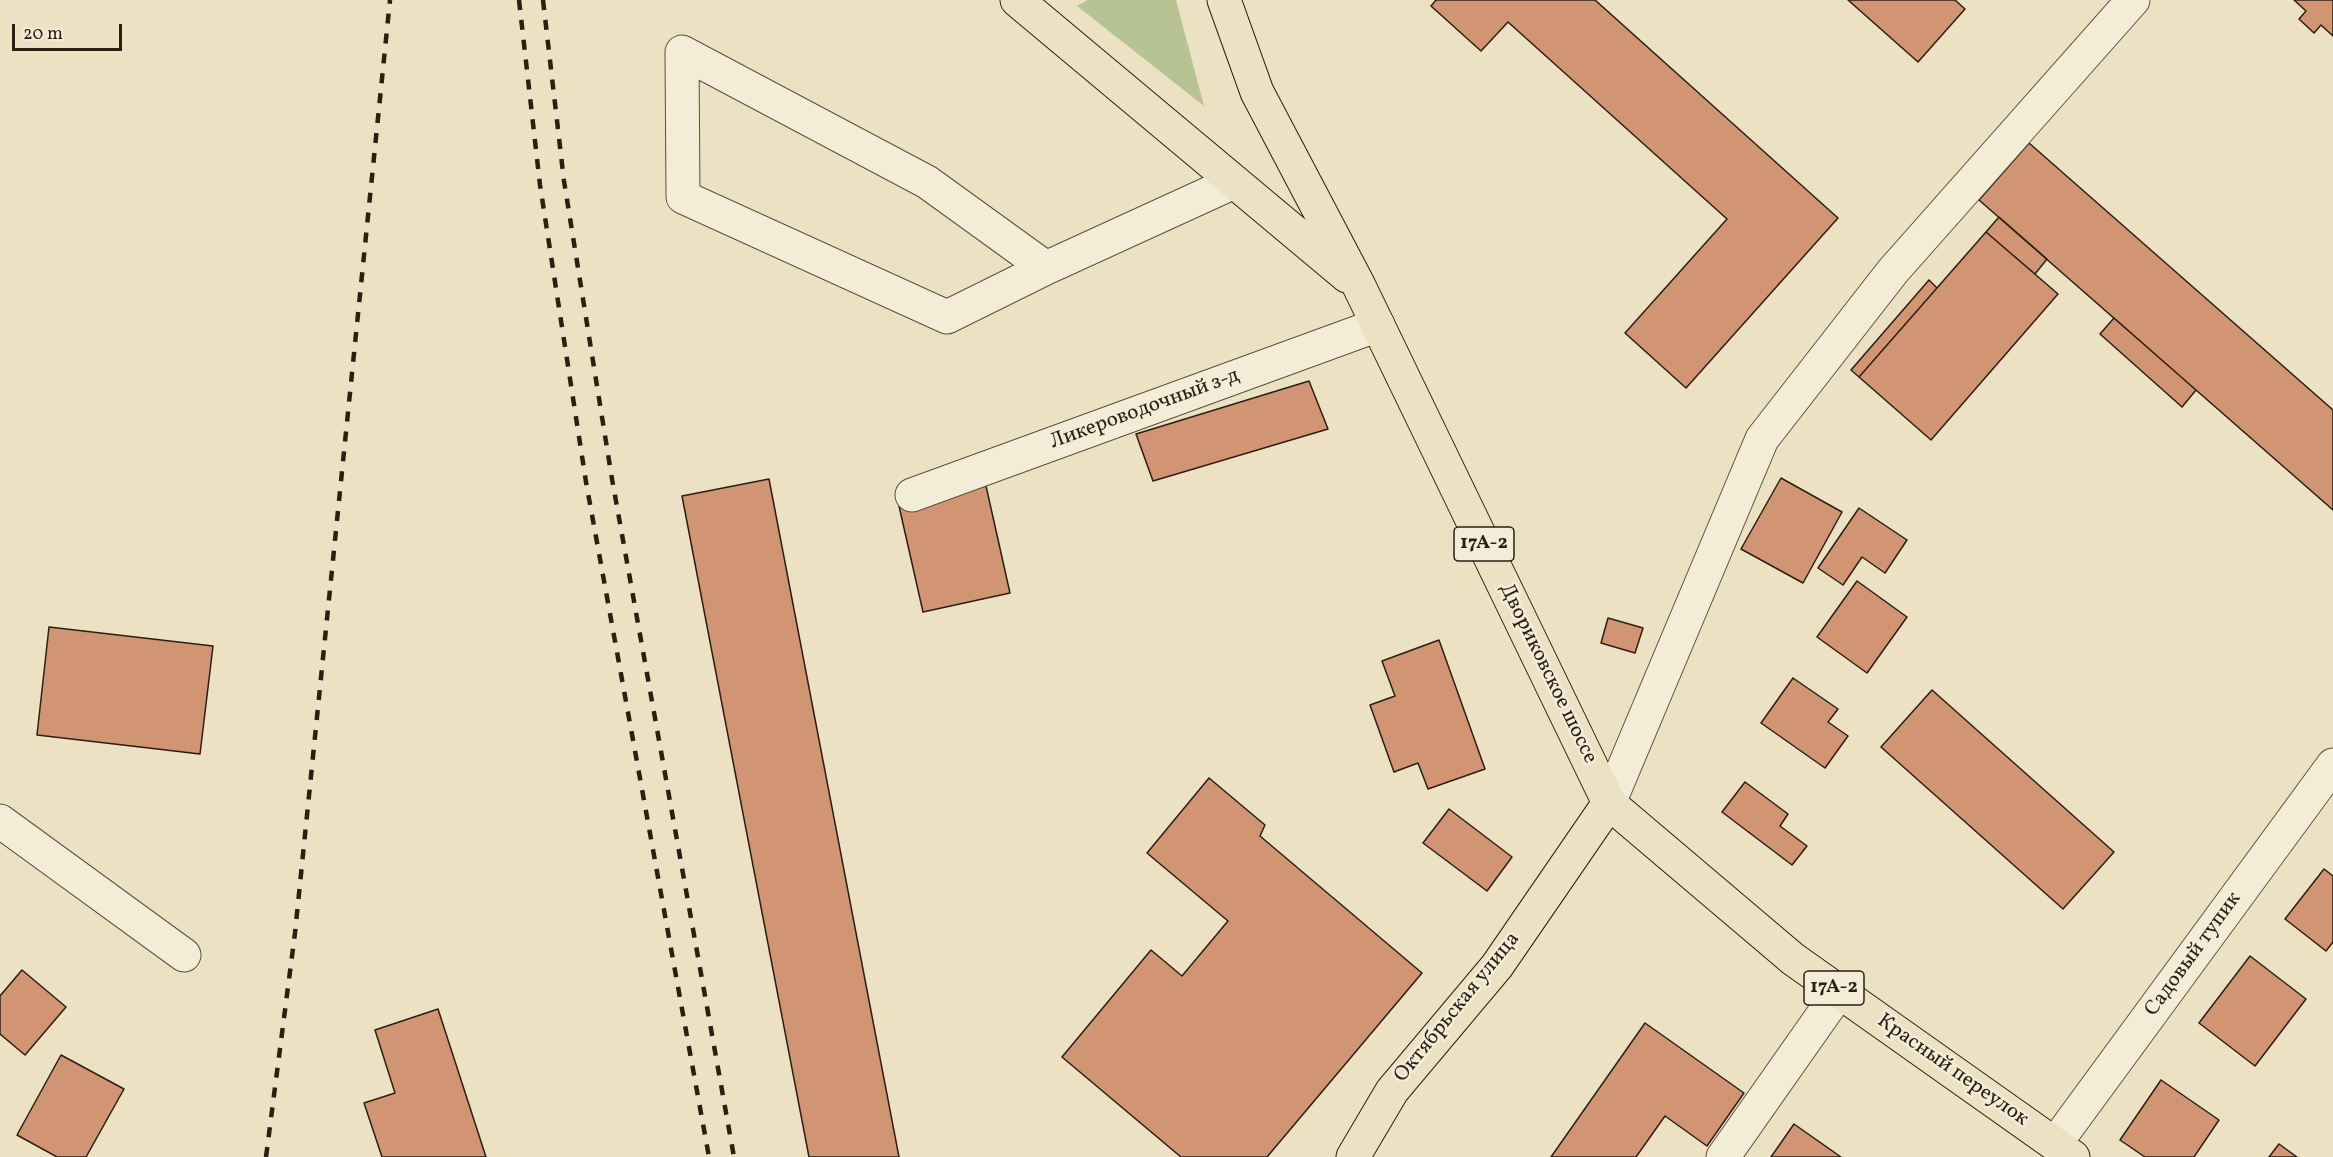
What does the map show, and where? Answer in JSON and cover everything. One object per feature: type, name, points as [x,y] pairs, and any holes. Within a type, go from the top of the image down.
[{"type":"main road","points":[[1017,0],[1359,286]]},
{"type":"main road","name":"Двориковское шоссе","points":[[1224,0],[1257,92],[1359,286],[1609,803]]},
{"type":"main road","name":"Красный переулок","points":[[1609,803],[1793,959],[2064,1151]]},
{"type":"main road","name":"Октябрьская улица","points":[[1353,1157],[1392,1091],[1497,966],[1609,803]]},
{"type":"street","points":[[1609,803],[1762,439],[1893,271],[2133,0]]},
{"type":"street","points":[[1046,268],[927,182],[682,52],[683,197],[946,317],[1046,268],[1234,182]]},
{"type":"street","name":"Ликероводочный з-д","points":[[912,495],[1378,325]]},
{"type":"street","name":"Садовый тупик","points":[[2064,1151],[2333,765]]},
{"type":"street","points":[[0,821],[184,955]]},
{"type":"street","points":[[1723,1157],[1839,992]]},
{"type":"green space","points":[[1088,0],[1176,0],[1204,106],[1077,6]]},
{"type":"building","points":[[1436,0],[1595,0],[1838,218],[1686,388],[1625,333],[1727,219],[1508,22],[1481,51],[1431,6]]},
{"type":"building","points":[[1848,0],[1955,0],[1965,9],[1918,62]]},
{"type":"building","points":[[2294,0],[2333,0],[2333,36],[2321,25],[2314,33],[2299,19],[2306,11]]},
{"type":"building","points":[[2029,143],[2333,410],[2333,510],[1979,200]]},
{"type":"building","points":[[1999,217],[2047,259],[2035,274],[1986,232]]},
{"type":"building","points":[[1986,232],[2058,294],[1931,440],[1859,377]]},
{"type":"building","points":[[1929,280],[1937,288],[1859,377],[1851,370]]},
{"type":"building","points":[[2114,318],[2196,390],[2182,407],[2100,334]]},
{"type":"building","points":[[1309,381],[1328,429],[1153,481],[1136,434]]},
{"type":"building","points":[[1781,478],[1842,512],[1803,583],[1741,549]]},
{"type":"building","points":[[769,479],[899,1157],[809,1157],[682,496]]},
{"type":"building","points":[[986,486],[1010,593],[923,612],[899,506]]},
{"type":"building","points":[[1859,508],[1907,540],[1885,573],[1862,557],[1843,585],[1818,568]]},
{"type":"building","points":[[1857,581],[1907,617],[1867,673],[1817,637]]},
{"type":"building","points":[[1608,618],[1643,628],[1635,653],[1601,643]]},
{"type":"building","points":[[49,627],[213,646],[200,754],[37,735]]},
{"type":"building","points":[[1439,640],[1485,769],[1428,789],[1418,763],[1394,772],[1370,705],[1395,696],[1382,661]]},
{"type":"building","points":[[1793,678],[1838,709],[1828,722],[1848,736],[1825,768],[1761,723]]},
{"type":"building","points":[[1932,690],[2114,852],[2063,909],[1881,747]]},
{"type":"building","points":[[1209,778],[1265,825],[1260,836],[1422,973],[1267,1157],[1181,1157],[1062,1057],[1151,950],[1182,976],[1228,921],[1147,853]]},
{"type":"building","points":[[1745,782],[1788,814],[1780,826],[1807,846],[1792,865],[1722,812]]},
{"type":"building","points":[[1449,809],[1512,857],[1487,891],[1423,843]]},
{"type":"building","points":[[2324,869],[2333,876],[2333,942],[2326,951],[2285,919]]},
{"type":"building","points":[[2250,956],[2306,999],[2255,1066],[2199,1023]]},
{"type":"building","points":[[22,970],[66,1007],[25,1055],[0,1034],[0,996]]},
{"type":"building","points":[[438,1009],[486,1157],[382,1157],[364,1103],[395,1093],[375,1030]]},
{"type":"building","points":[[1645,1023],[1744,1093],[1707,1146],[1665,1116],[1636,1157],[1551,1157]]},
{"type":"building","points":[[61,1055],[124,1089],[86,1157],[57,1157],[17,1135]]},
{"type":"building","points":[[2161,1080],[2219,1120],[2194,1157],[2145,1157],[2120,1140]]},
{"type":"building","points":[[1794,1124],[1841,1157],[1771,1157]]},
{"type":"building","points":[[2279,1144],[2297,1157],[2269,1157]]},
{"type":"railway","points":[[266,1157],[295,933],[390,0]]},
{"type":"railway","points":[[519,0],[540,185],[586,482],[709,1157]]},
{"type":"railway","points":[[543,0],[564,181],[612,479],[734,1157]]}]
